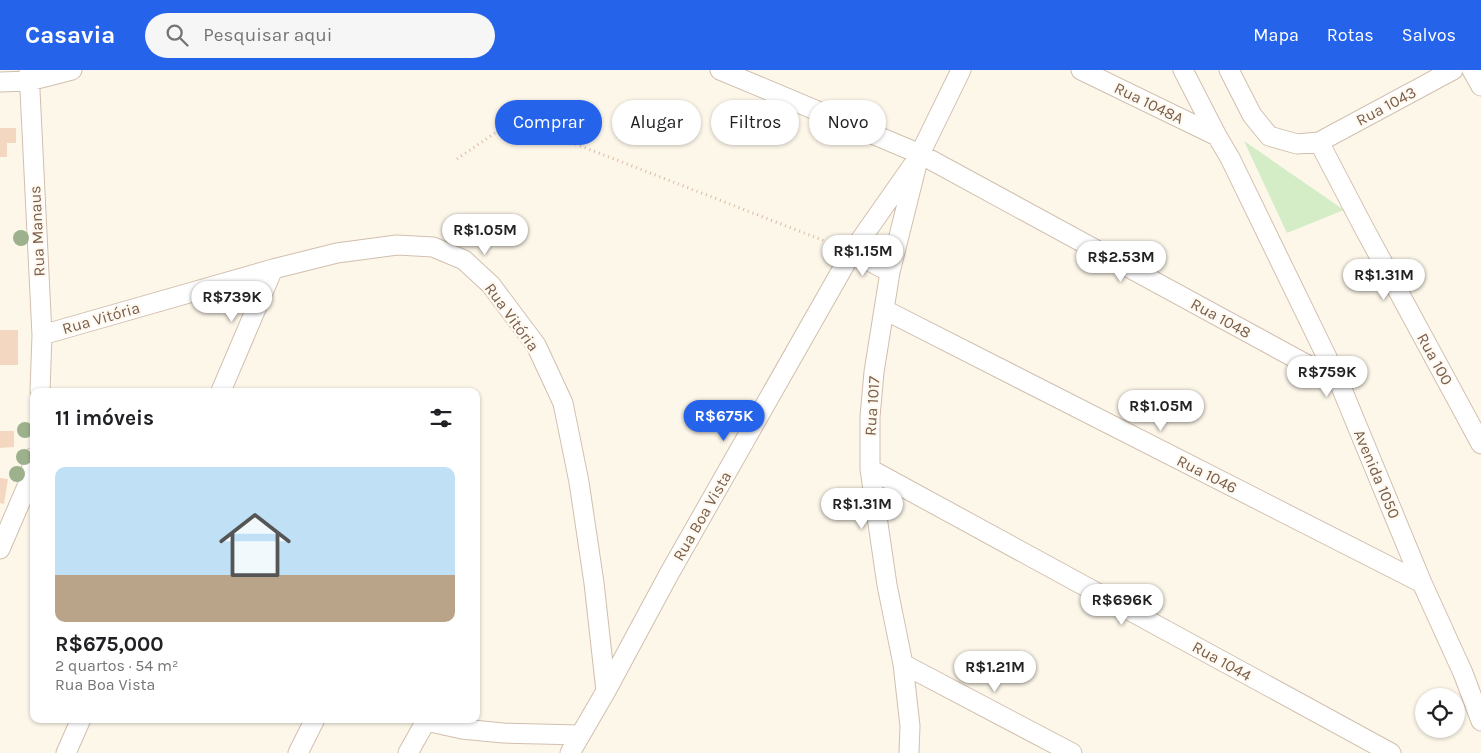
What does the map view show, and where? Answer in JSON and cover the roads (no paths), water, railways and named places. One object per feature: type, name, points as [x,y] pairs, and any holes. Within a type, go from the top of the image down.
[{"type":"street","points":[[0,82],[29,75],[72,70]]},
{"type":"street","name":"Rua 1048","points":[[720,70],[919,155],[1338,382]]},
{"type":"street","name":"Rua 1017","points":[[909,753],[910,726],[903,664],[887,584],[870,469],[870,417],[874,372],[890,272],[919,155],[961,70]]},
{"type":"street","name":"Rua 1048A","points":[[1081,70],[1217,136]]},
{"type":"street","name":"Avenida 1050","points":[[1183,70],[1230,158],[1338,382],[1422,583],[1463,673],[1481,721]]},
{"type":"street","points":[[1229,70],[1252,115],[1269,136],[1297,144],[1319,142]]},
{"type":"street","name":"Rua 1043","points":[[1319,142],[1453,70]]},
{"type":"street","points":[[1472,70],[1481,86]]},
{"type":"street","name":"Rua Manaus","points":[[29,75],[42,335],[40,388]]},
{"type":"street","name":"Rua 100","points":[[1319,142],[1481,444]]},
{"type":"street","name":"Rua Boa Vista","points":[[570,753],[669,574],[852,252],[919,155]]},
{"type":"street","name":"Rua Vitória","points":[[42,335],[273,269],[337,253],[397,245],[434,247],[464,260],[491,285],[536,345],[563,403],[579,482],[594,583],[606,690]]},
{"type":"street","points":[[852,252],[890,272]]},
{"type":"street","points":[[222,388],[273,269]]},
{"type":"street","name":"Rua 1046","points":[[885,310],[1422,583]]},
{"type":"street","name":"Rua 1044","points":[[870,469],[1391,753]]},
{"type":"street","points":[[0,549],[28,484],[30,475]]},
{"type":"street","points":[[903,664],[1072,753]]},
{"type":"street","points":[[66,753],[79,723]]},
{"type":"street","points":[[298,753],[313,723]]},
{"type":"street","points":[[408,753],[423,723]]},
{"type":"street","points":[[437,723],[487,732],[580,735]]}]
